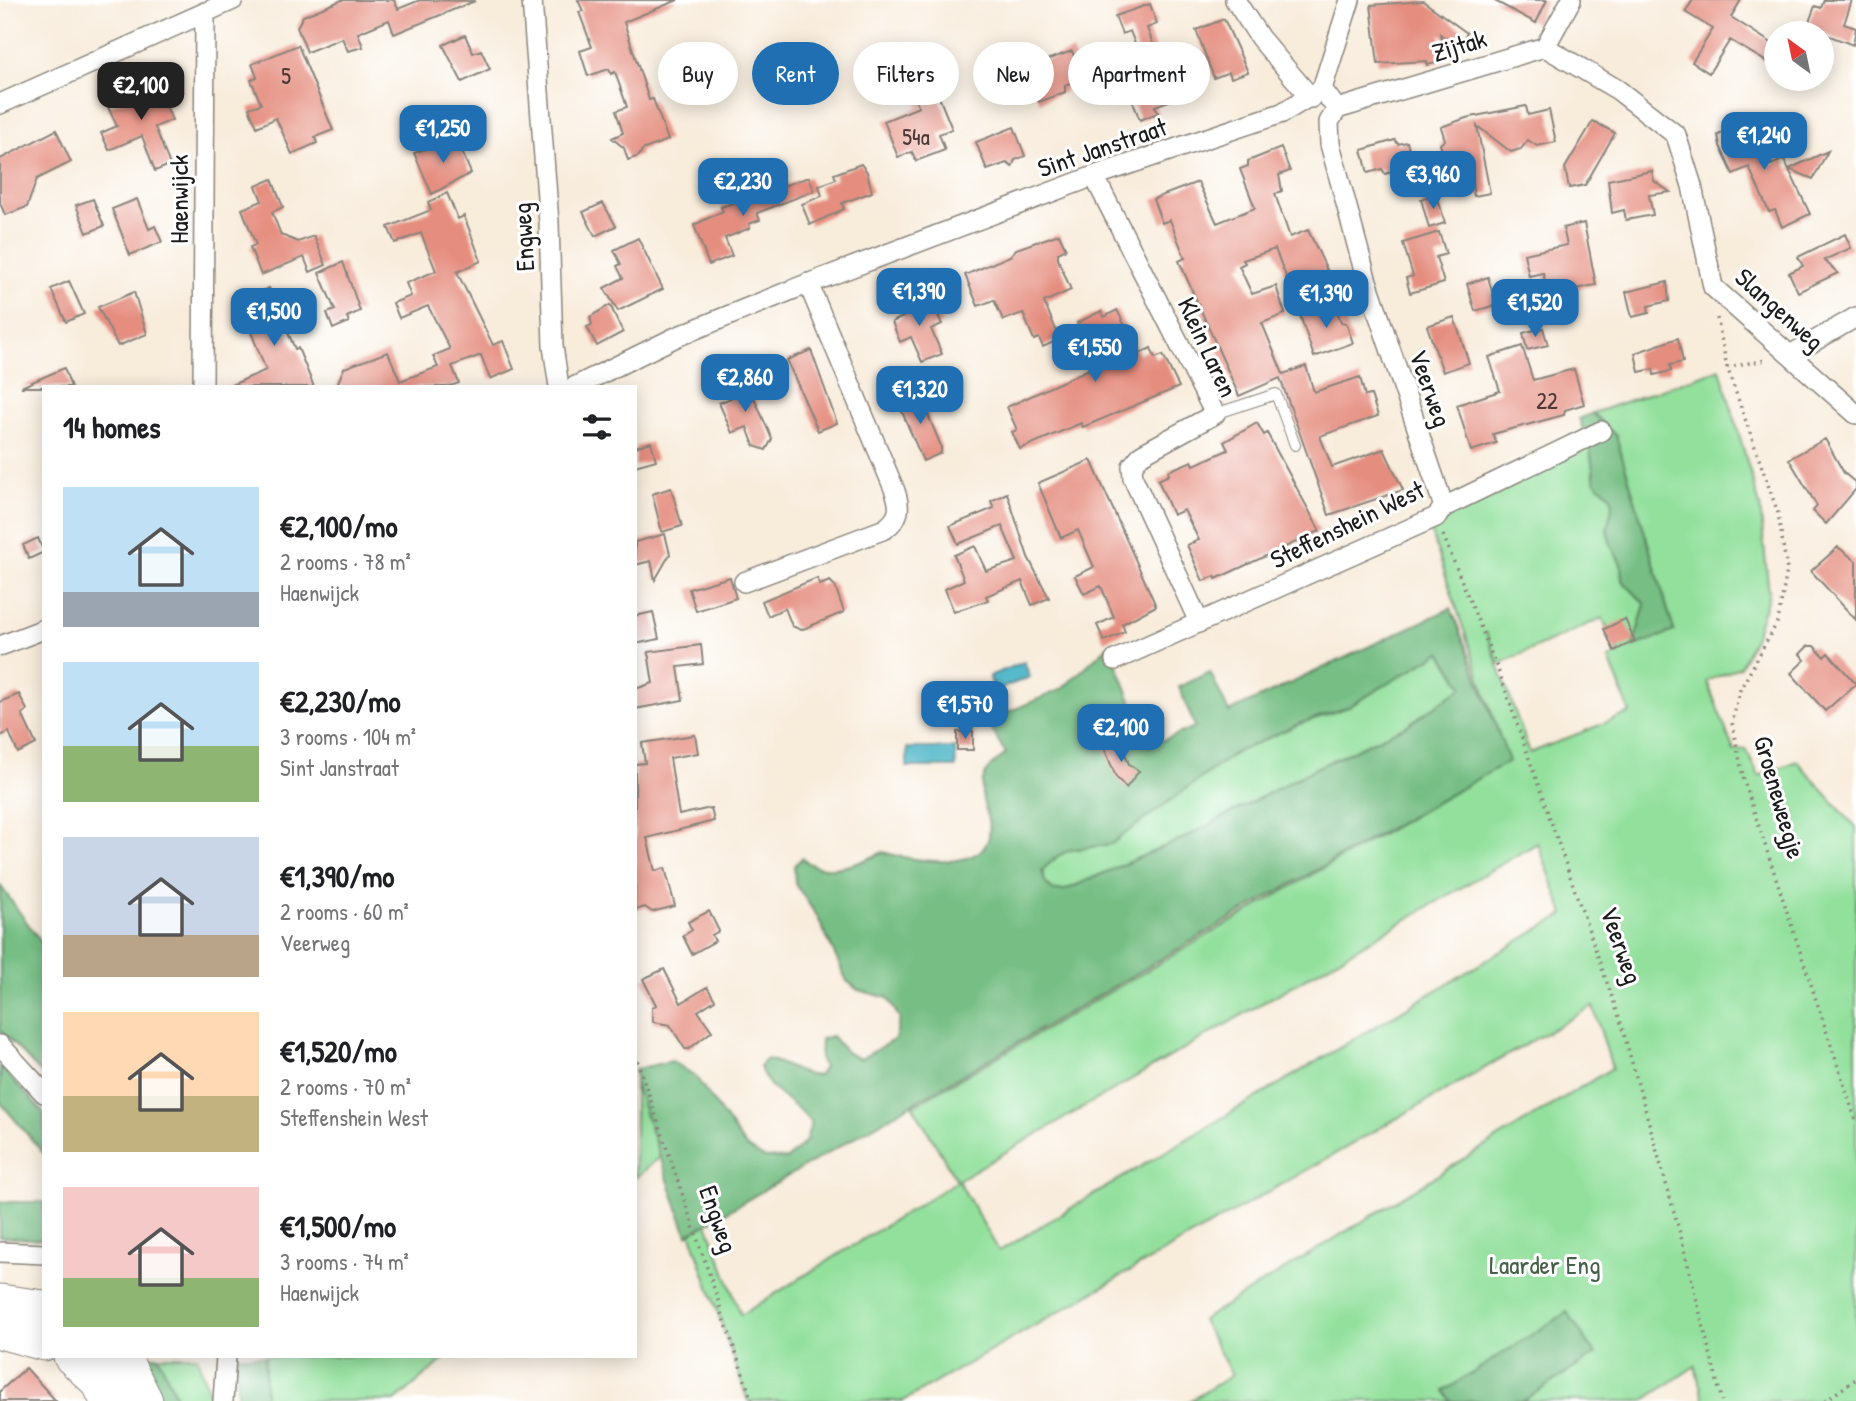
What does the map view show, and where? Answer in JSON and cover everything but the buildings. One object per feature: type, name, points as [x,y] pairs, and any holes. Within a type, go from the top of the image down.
[{"type":"highway","points":[[0,1303],[42,1309]]},
{"type":"highway","points":[[0,1331],[42,1342]]},
{"type":"highway","points":[[74,1358],[100,1382],[109,1401]]},
{"type":"highway","points":[[122,1358],[144,1401]]},
{"type":"street","points":[[0,104],[233,0]]},
{"type":"street","name":"Engweg","points":[[532,0],[549,223],[553,346],[559,385]]},
{"type":"street","points":[[1235,0],[1260,38],[1316,94],[1338,109]]},
{"type":"street","points":[[1316,94],[1350,0]]},
{"type":"street","points":[[1545,47],[1571,0]]},
{"type":"street","name":"Haenwijck","points":[[203,385],[205,12]]},
{"type":"street","name":"Zijtak","points":[[1338,109],[1545,47]]},
{"type":"street","name":"Slangenweg","points":[[1545,47],[1619,90],[1676,135],[1692,187],[1713,287],[1856,414]]},
{"type":"street","name":"Sint Janstraat","points":[[578,385],[676,337],[808,284],[1094,176],[1282,113],[1316,94]]},
{"type":"street","name":"Veerweg","points":[[1338,109],[1329,122],[1330,144],[1366,278],[1440,519]]},
{"type":"street","name":"Klein Laren","points":[[1094,176],[1215,414],[1142,454],[1132,466],[1133,478],[1199,622]]},
{"type":"street","points":[[744,582],[885,529],[897,519],[900,507],[808,284]]},
{"type":"street","points":[[1713,287],[1715,309]]},
{"type":"street","points":[[1792,355],[1856,317]]},
{"type":"street","name":"Steffenshein West","points":[[1115,660],[1440,519],[1601,431]]},
{"type":"street","points":[[0,646],[42,630]]},
{"type":"street","points":[[0,1045],[42,1091]]},
{"type":"street","points":[[0,1252],[42,1254]]},
{"type":"street","points":[[223,1401],[226,1358]]},
{"type":"lane","points":[[1215,414],[1276,394],[1295,445]]},
{"type":"path","name":"Groeneweegje","points":[[1715,309],[1727,367],[1778,513],[1787,570],[1778,621],[1740,690],[1732,723],[1744,781],[1856,1121]]},
{"type":"path","points":[[1727,367],[1792,355]]},
{"type":"path","name":"Veerweg","points":[[1440,519],[1500,675],[1620,1020],[1681,1237],[1722,1401]]},
{"type":"path","name":"Engweg","points":[[637,1060],[752,1401]]},
{"type":"path","points":[[1825,1401],[1856,1379]]},
{"type":"green space","name":"Laarder Eng","points":[[1720,369],[1760,506],[1769,594],[1755,636],[1740,667],[1707,681],[1734,751],[1746,749],[1759,776],[1797,761],[1856,828],[1856,1401],[1704,1401],[1695,1366],[1643,1401],[1190,1401],[1232,1375],[1202,1320],[1612,1068],[1593,1006],[903,1401],[748,1401],[638,1080],[652,1074],[741,1315],[957,1181],[913,1106],[1508,761],[1429,526],[1589,443],[1595,482],[1610,495],[1613,503],[1607,530],[1611,546],[1621,564],[1622,580],[1645,604],[1634,646],[1674,631],[1616,436],[1593,413]],"holes":[[[1602,618],[1619,654],[1609,659],[1630,713],[1530,753],[1486,632],[1499,664]],[[1538,843],[1564,914],[999,1251],[958,1180]]]},
{"type":"green space","points":[[1593,413],[1616,436],[1674,631],[1633,647],[1645,604],[1622,580],[1621,564],[1611,546],[1607,530],[1613,503],[1610,495],[1595,482],[1589,443],[1579,419]]},
{"type":"green space","points":[[1451,608],[1509,761],[1254,905],[687,1235],[637,1090],[637,1069],[672,1061],[695,1076],[746,1147],[764,1158],[787,1159],[806,1141],[811,1123],[769,1084],[760,1067],[766,1059],[805,1074],[819,1075],[824,1067],[820,1060],[821,1039],[832,1036],[846,1052],[860,1059],[895,1039],[900,1019],[888,998],[858,990],[847,981],[818,918],[795,883],[794,866],[802,858],[811,864],[831,868],[864,861],[883,852],[912,859],[950,861],[980,852],[988,841],[989,824],[982,783],[988,770],[1006,754],[987,721],[1062,689],[1109,645],[1149,746],[1195,727],[1179,687],[1210,672],[1229,712]],"holes":[[[1441,652],[1463,687],[1406,726],[1316,768],[1186,837],[1066,890],[1053,891],[1045,882],[1042,870],[1059,855],[1070,850],[1111,844],[1235,753],[1299,724],[1348,707]]]},
{"type":"green space","points":[[1441,652],[1463,687],[1406,726],[1316,768],[1186,837],[1065,890],[1053,891],[1045,882],[1042,870],[1059,855],[1070,850],[1111,843],[1235,753],[1299,724],[1348,707]]},
{"type":"green space","points":[[0,885],[42,943],[42,1074],[0,1030]]},
{"type":"green space","points":[[0,1066],[42,1111],[42,1152],[0,1102]]},
{"type":"green space","points":[[637,1090],[660,1157],[637,1176]]},
{"type":"green space","points":[[0,1202],[42,1202],[42,1240],[0,1237]]},
{"type":"green space","points":[[1567,1312],[1596,1354],[1523,1401],[1451,1401],[1444,1391]]},
{"type":"green space","points":[[137,1358],[159,1358],[178,1401],[157,1401]]},
{"type":"green space","points":[[159,1358],[198,1358],[211,1401],[178,1401]]},
{"type":"green space","points":[[237,1358],[265,1358],[265,1401],[237,1401]]},
{"type":"green space","points":[[265,1358],[446,1358],[395,1401],[265,1401]]},
{"type":"water","points":[[1024,662],[1030,677],[995,691],[989,676]]},
{"type":"water","points":[[907,748],[955,748],[956,767],[907,767]]}]
